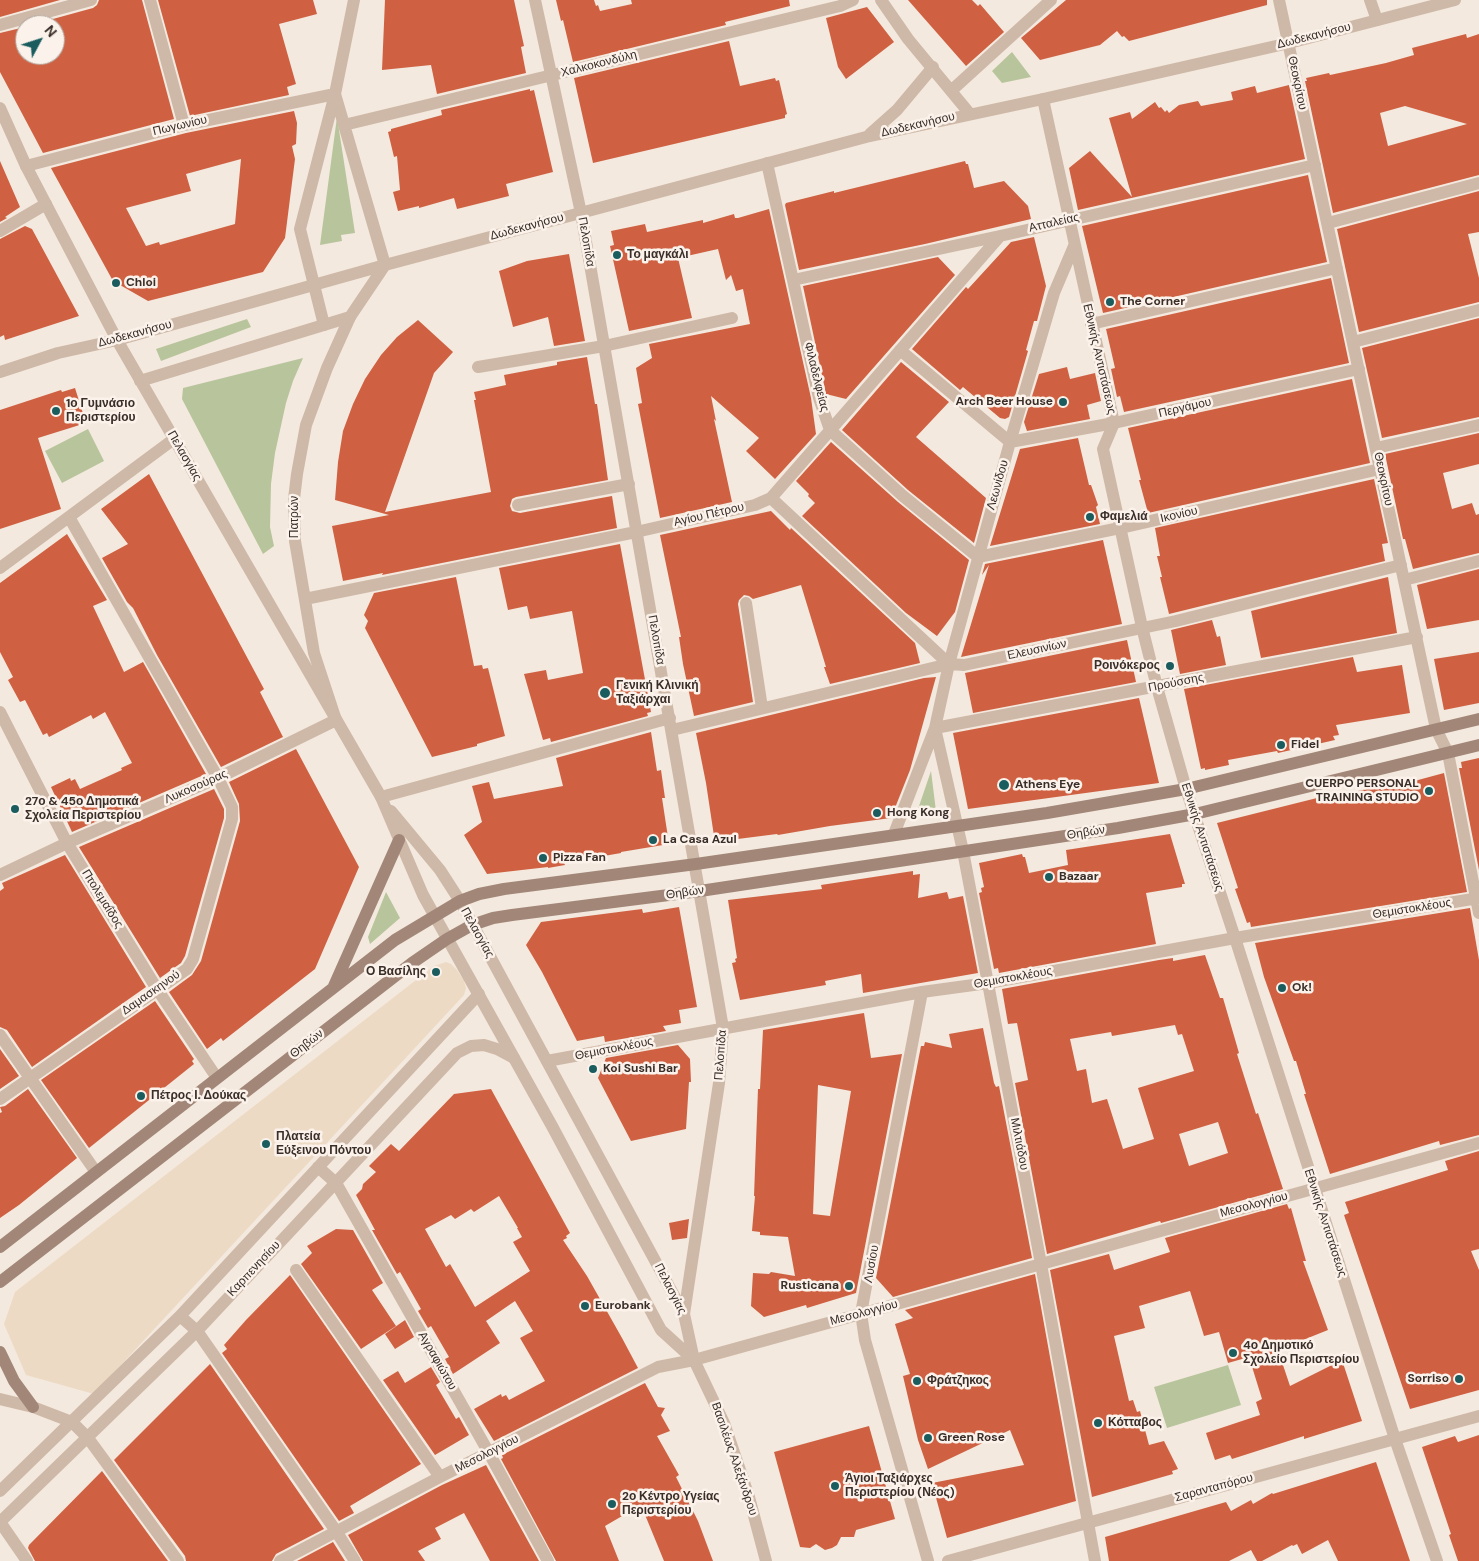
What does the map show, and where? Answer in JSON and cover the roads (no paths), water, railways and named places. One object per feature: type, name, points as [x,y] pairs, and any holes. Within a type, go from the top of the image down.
[{"type":"main road","points":[[0,1247],[395,940],[434,915],[460,901],[479,894],[1047,813],[1186,789],[1479,718]]},
{"type":"main road","name":"Θηβών","points":[[1,1284],[412,963],[447,939],[472,925],[492,918],[700,891],[1118,828],[1195,814],[1479,745]]},
{"type":"main road","points":[[333,988],[399,840]]},
{"type":"main road","points":[[0,1352],[14,1381],[33,1407]]},
{"type":"street","points":[[0,26],[91,0]]},
{"type":"street","points":[[150,0],[184,125]]},
{"type":"street","points":[[324,325],[300,229],[336,94],[354,0]]},
{"type":"street","name":"Πελοπίδα","points":[[535,0],[581,212],[724,1028],[719,1083],[684,1314]]},
{"type":"street","name":"Χαλκοκονδύλη","points":[[344,125],[840,6],[853,0]]},
{"type":"street","points":[[881,0],[902,31],[970,114]]},
{"type":"street","points":[[952,90],[1051,0]]},
{"type":"street","name":"Θεοκρίτου","points":[[1279,0],[1436,729],[1448,753],[1478,898],[1479,913]]},
{"type":"street","points":[[1370,0],[1377,20]]},
{"type":"street","name":"Δωδεκανήσου","points":[[0,372],[58,354],[116,340],[385,264],[866,137],[1289,43],[1455,0]]},
{"type":"street","points":[[866,137],[897,110],[932,67]]},
{"type":"street","points":[[140,381],[350,317],[385,264],[336,94]]},
{"type":"street","name":"Πωγωνίου","points":[[26,166],[184,125],[336,94]]},
{"type":"street","name":"Εθνικής Αντιστάσεως","points":[[1042,99],[1114,424],[1103,449],[1157,687],[1186,789],[1395,1439],[1437,1561]]},
{"type":"street","name":"Πελασγίας","points":[[0,108],[26,166],[116,340],[380,797],[434,915],[514,1058],[661,1330],[694,1360]]},
{"type":"street","name":"Φιλαδελφείας","points":[[767,163],[819,398],[830,430],[903,496],[978,557]]},
{"type":"street","name":"Ατταλείας","points":[[793,280],[1315,166]]},
{"type":"street","points":[[1328,223],[1479,183]]},
{"type":"street","points":[[0,231],[46,204]]},
{"type":"street","name":"Αγίου Πέτρου","points":[[305,599],[636,532],[755,505],[771,498],[1000,236]]},
{"type":"street","name":"Λεωνίδου","points":[[894,834],[935,728],[949,664],[1010,442],[1054,293],[1074,246]]},
{"type":"street","points":[[1091,324],[1337,268]]},
{"type":"street","points":[[1353,342],[1479,310]]},
{"type":"street","name":"Πατρών","points":[[336,720],[314,653],[295,541],[294,499],[306,424],[313,403],[350,317]]},
{"type":"street","points":[[478,367],[604,346],[732,318]]},
{"type":"street","points":[[900,350],[1010,442]]},
{"type":"street","name":"Περγάμου","points":[[1010,442],[1114,424],[1359,369]]},
{"type":"street","points":[[1376,448],[1479,425]]},
{"type":"street","points":[[0,568],[174,439]]},
{"type":"street","name":"Ικονίου","points":[[978,557],[1120,528],[1380,469]]},
{"type":"street","points":[[518,504],[629,484]]},
{"type":"street","points":[[771,498],[949,664]]},
{"type":"street","name":"Δαμασκηνού","points":[[0,1099],[187,969],[193,958],[232,819],[232,807],[218,778],[69,518]]},
{"type":"street","points":[[1404,580],[1479,562]]},
{"type":"street","name":"Ελευσινίων","points":[[380,797],[671,724],[762,708],[949,664],[964,665],[1176,621],[1401,565]]},
{"type":"street","points":[[746,603],[762,708]]},
{"type":"street","name":"Προύσσης","points":[[935,728],[1417,637]]},
{"type":"street","name":"Πτολεμαΐδος","points":[[0,712],[67,843],[158,989],[218,1078]]},
{"type":"street","name":"Λυκοσούρας","points":[[0,875],[67,843],[218,778],[336,720]]},
{"type":"street","name":"Μιλτιάδου","points":[[935,728],[963,851],[1042,1264],[1095,1561]]},
{"type":"street","name":"Πελασγίας","points":[[380,797],[440,870],[460,901],[684,1314],[694,1360]]},
{"type":"street","name":"Θεμιστοκλέους","points":[[547,1062],[922,992],[988,983],[1235,938],[1478,898]]},
{"type":"street","name":"Λυσίου","points":[[922,992],[862,1313],[865,1340],[928,1561]]},
{"type":"street","name":"Καρπενησίου","points":[[0,1491],[180,1316],[478,994]]},
{"type":"street","points":[[0,1034],[96,1172]]},
{"type":"street","name":"Καρπενησίου","points":[[0,1522],[197,1331],[457,1053],[471,1046],[484,1045],[514,1058]]},
{"type":"street","name":"Μεσολογγίου","points":[[280,1561],[440,1477],[658,1367],[694,1360],[1479,1143]]},
{"type":"street","name":"Αγραφιώτου","points":[[318,1167],[336,1183],[548,1561]]},
{"type":"street","points":[[296,1270],[440,1477]]},
{"type":"street","points":[[180,1316],[197,1331],[355,1561]]},
{"type":"street","name":"Βασιλέως Αλεξάνδρου","points":[[694,1360],[724,1423],[749,1497],[766,1561]]},
{"type":"street","points":[[0,1399],[33,1407],[72,1422],[88,1438],[178,1561]]},
{"type":"street","name":"Σαρανταπόρου","points":[[948,1561],[1479,1416]]},
{"type":"street","points":[[0,1522],[27,1561]]},
{"type":"place","name":"Το μαγκάλι","points":[[617,255]]},
{"type":"place","name":"Chloi","points":[[116,283]]},
{"type":"place","name":"The Corner","points":[[1110,302]]},
{"type":"place","name":"Arch Beer House","points":[[1063,402]]},
{"type":"place","name":"1ο Γυμνάσιο Περιστερίου","points":[[56,411]]},
{"type":"place","name":"Φαμελιά","points":[[1090,517]]},
{"type":"place","name":"Ροινόκερος","points":[[1170,666]]},
{"type":"place","name":"Γενική Κλινική Ταξιάρχαι","points":[[605,693]]},
{"type":"place","name":"Fidel","points":[[1281,745]]},
{"type":"place","name":"Athens Eye","points":[[1004,785]]},
{"type":"place","name":"CUERPO PERSONAL TRAINING STUDIO","points":[[1429,791]]},
{"type":"place","name":"27ο & 45ο Δημοτικά Σχολεία Περιστερίου","points":[[15,809]]},
{"type":"place","name":"Hong Kong","points":[[877,813]]},
{"type":"place","name":"La Casa Azul","points":[[653,840]]},
{"type":"place","name":"Pizza Fan","points":[[543,858]]},
{"type":"place","name":"Bazaar","points":[[1049,877]]},
{"type":"place","name":"Ο Βασίλης","points":[[436,972]]},
{"type":"place","name":"Ok!","points":[[1282,988]]},
{"type":"place","name":"Koi Sushi Bar","points":[[593,1069]]},
{"type":"place","name":"Πέτρος Ι. Δούκας","points":[[141,1096]]},
{"type":"place","name":"Πλατεία Εύξεινου Πόντου","points":[[266,1144]]},
{"type":"place","name":"Rusticana","points":[[849,1286]]},
{"type":"place","name":"Eurobank","points":[[585,1306]]},
{"type":"place","name":"4ο Δημοτικό Σχολείο Περιστερίου","points":[[1233,1353]]},
{"type":"place","name":"Sorriso","points":[[1459,1379]]},
{"type":"place","name":"Φράτζηκος","points":[[917,1381]]},
{"type":"place","name":"Κότταβος","points":[[1098,1423]]},
{"type":"place","name":"Green Rose","points":[[928,1438]]},
{"type":"place","name":"Άγιοι Ταξιάρχες Περιστερίου (Νέος)","points":[[835,1486]]},
{"type":"place","name":"2ο Κέντρο Υγείας Περιστερίου","points":[[612,1504]]}]
